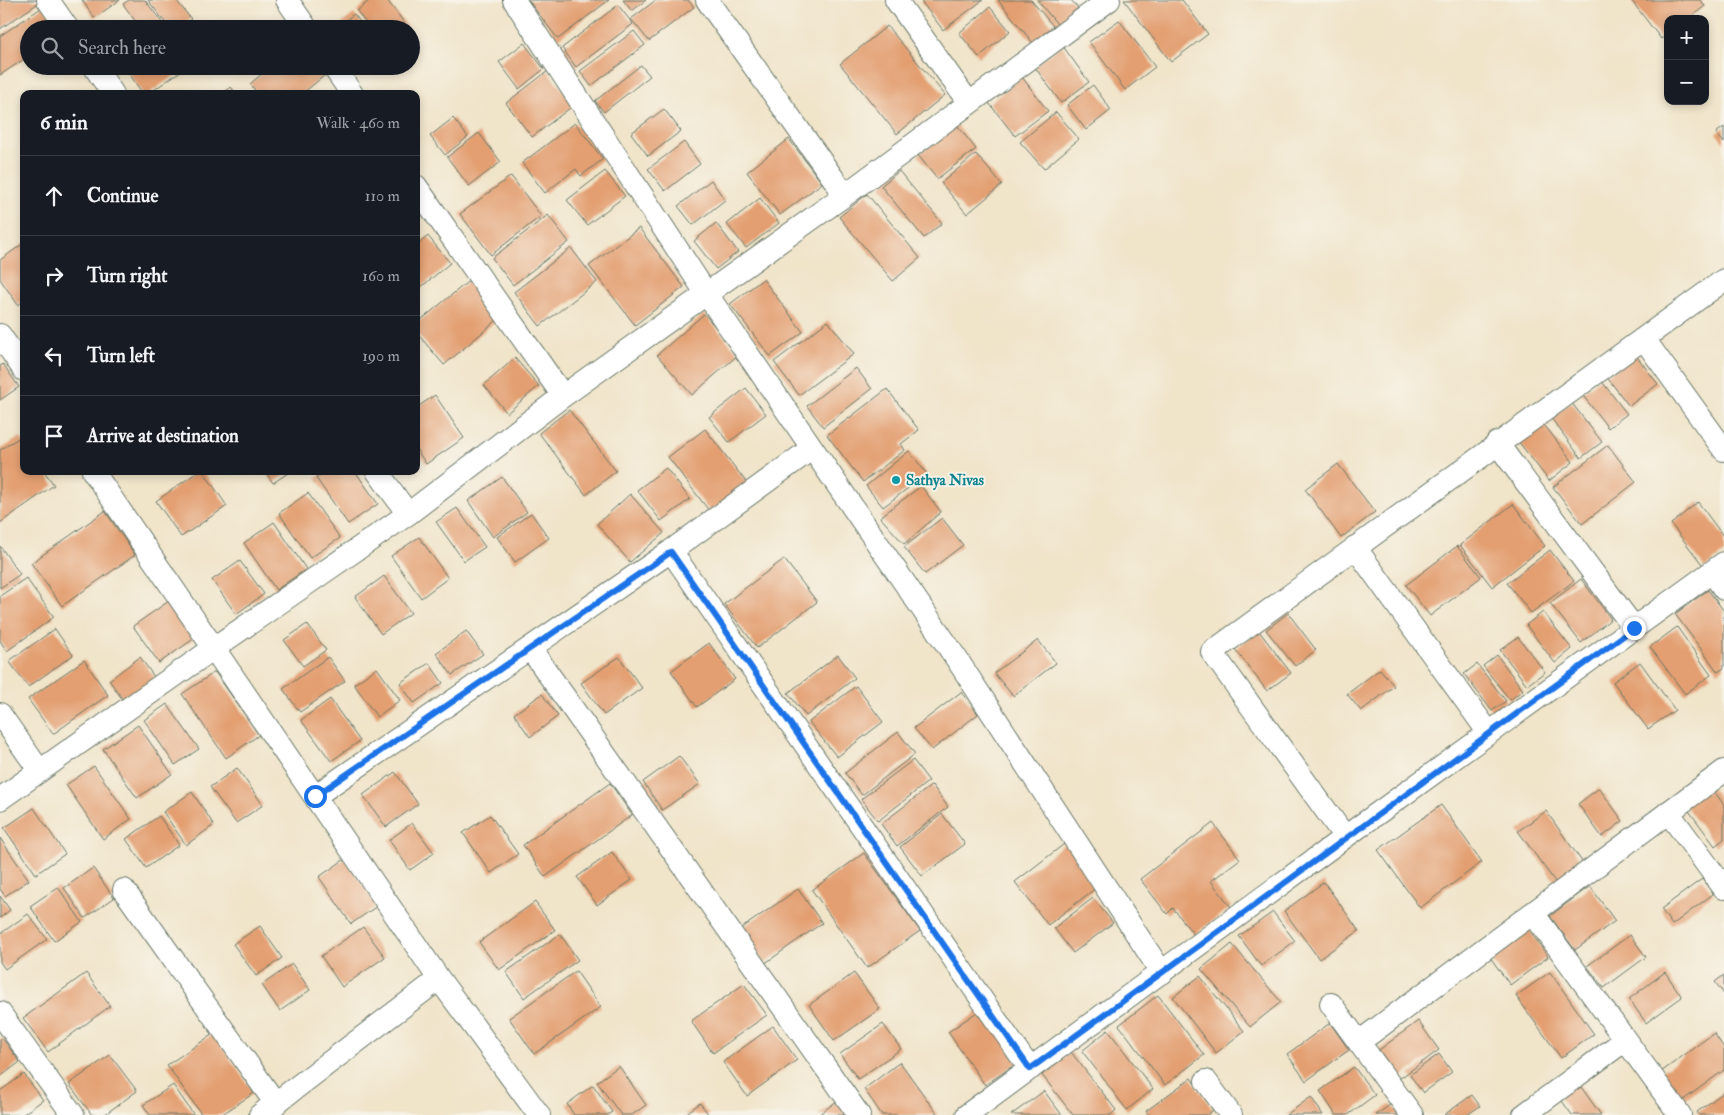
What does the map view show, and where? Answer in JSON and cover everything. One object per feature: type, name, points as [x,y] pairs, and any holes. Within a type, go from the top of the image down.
[{"type":"street","points":[[48,0],[62,20]]},
{"type":"street","points":[[287,0],[301,20]]},
{"type":"street","points":[[514,0],[706,293],[811,449],[958,661],[1162,973]]},
{"type":"street","points":[[707,0],[845,195]]},
{"type":"street","points":[[896,0],[969,103]]},
{"type":"street","points":[[0,799],[408,514],[562,396],[845,195],[969,103],[1097,3]]},
{"type":"street","points":[[100,75],[110,90]]},
{"type":"street","points":[[339,75],[349,90]]},
{"type":"street","points":[[420,192],[562,396]]},
{"type":"street","points":[[1345,837],[1212,652],[1497,443],[1724,280]]},
{"type":"street","points":[[0,335],[20,364]]},
{"type":"street","points":[[1644,339],[1724,450]]},
{"type":"street","points":[[1497,443],[1634,628]]},
{"type":"street","points":[[315,796],[671,552],[811,449]]},
{"type":"street","points":[[96,475],[439,979],[539,1115]]},
{"type":"street","points":[[380,475],[408,514]]},
{"type":"street","points":[[1355,547],[1489,733]]},
{"type":"street","points":[[671,552],[1030,1069]]},
{"type":"street","points":[[967,1115],[1345,837],[1634,628],[1720,575]]},
{"type":"street","points":[[530,648],[859,1115]]},
{"type":"street","points":[[0,714],[39,770]]},
{"type":"street","points":[[1359,1042],[1724,771]]},
{"type":"street","points":[[1668,812],[1724,888]]},
{"type":"street","points":[[124,890],[268,1110],[439,979]]},
{"type":"street","points":[[1533,913],[1680,1115]]},
{"type":"street","points":[[1332,1004],[1412,1115]]},
{"type":"street","points":[[0,1013],[73,1115]]},
{"type":"street","points":[[1524,1115],[1625,1040]]},
{"type":"street","points":[[1206,1081],[1231,1115]]},
{"type":"building","points":[[0,0],[38,0],[40,2],[0,29]]},
{"type":"building","points":[[82,0],[120,0],[94,18]]},
{"type":"building","points":[[129,0],[145,0],[160,20],[135,20],[123,4]]},
{"type":"building","points":[[148,0],[176,0],[191,19],[190,20],[163,20]]},
{"type":"building","points":[[370,0],[387,0],[402,20],[364,20],[357,11]]},
{"type":"building","points":[[528,0],[609,0],[558,39]]},
{"type":"building","points":[[623,0],[646,0],[632,11]]},
{"type":"building","points":[[656,0],[688,0],[694,7],[649,41],[631,19]]},
{"type":"building","points":[[920,0],[983,0],[943,30]]},
{"type":"building","points":[[998,0],[1031,0],[1053,26],[1033,43]]},
{"type":"building","points":[[1037,0],[1071,0],[1078,8],[1058,25]]},
{"type":"building","points":[[1124,0],[1182,0],[1208,34],[1171,62]]},
{"type":"building","points":[[1631,0],[1700,0],[1705,6],[1693,15],[1664,15],[1664,37],[1661,39]]},
{"type":"building","points":[[618,5],[633,24],[576,67],[562,48]]},
{"type":"building","points":[[44,6],[54,20],[23,20]]},
{"type":"building","points":[[990,7],[1010,31],[979,57],[959,33]]},
{"type":"building","points":[[354,14],[359,20],[346,20]]},
{"type":"building","points":[[1119,20],[1155,67],[1125,90],[1089,42]]},
{"type":"building","points":[[20,22],[20,62],[0,75],[0,36]]},
{"type":"building","points":[[887,26],[945,95],[897,134],[840,64]]},
{"type":"building","points":[[634,31],[645,45],[591,86],[580,71]]},
{"type":"building","points":[[524,43],[544,69],[519,89],[499,62]]},
{"type":"building","points":[[1062,45],[1089,82],[1061,103],[1034,66]]},
{"type":"building","points":[[641,65],[650,76],[604,112],[595,101]]},
{"type":"building","points":[[548,71],[574,105],[532,137],[506,103]]},
{"type":"building","points":[[130,75],[175,75],[154,90],[140,90]]},
{"type":"building","points":[[260,75],[325,75],[307,90],[255,90],[250,84]]},
{"type":"building","points":[[1022,77],[1048,111],[1015,136],[989,103]]},
{"type":"building","points":[[1093,85],[1111,110],[1086,130],[1067,105]]},
{"type":"building","points":[[664,109],[681,131],[648,156],[631,133]]},
{"type":"building","points":[[1056,112],[1079,139],[1044,169],[1020,142]]},
{"type":"building","points":[[453,118],[468,137],[445,155],[430,136]]},
{"type":"building","points":[[575,123],[603,159],[581,176],[576,169],[545,193],[522,163]]},
{"type":"building","points":[[957,125],[976,149],[937,179],[918,155]]},
{"type":"building","points":[[1724,127],[1724,143],[1716,133]]},
{"type":"building","points":[[479,133],[501,162],[469,186],[447,157]]},
{"type":"building","points":[[789,139],[822,183],[780,215],[747,172]]},
{"type":"building","points":[[684,142],[700,164],[665,191],[648,169]]},
{"type":"building","points":[[976,154],[1002,185],[967,214],[941,183]]},
{"type":"building","points":[[605,171],[625,196],[587,225],[567,200]]},
{"type":"building","points":[[899,171],[942,223],[924,238],[881,186]]},
{"type":"building","points":[[511,176],[541,216],[491,255],[460,214]]},
{"type":"building","points":[[711,180],[725,200],[693,225],[678,206]]},
{"type":"building","points":[[867,194],[920,258],[893,281],[839,217]]},
{"type":"building","points":[[760,198],[779,223],[746,248],[727,224]]},
{"type":"building","points":[[548,215],[569,242],[513,285],[492,258]]},
{"type":"building","points":[[716,223],[738,252],[716,269],[694,241]]},
{"type":"building","points":[[639,228],[684,287],[635,325],[589,266]]},
{"type":"building","points":[[428,236],[450,263],[420,288],[420,243]]},
{"type":"building","points":[[20,246],[20,304],[18,305],[0,279],[0,260]]},
{"type":"building","points":[[571,248],[597,282],[540,326],[514,292]]},
{"type":"building","points":[[471,279],[502,316],[444,365],[420,337],[420,321]]},
{"type":"building","points":[[763,279],[803,332],[770,356],[730,304]]},
{"type":"building","points":[[704,314],[739,354],[692,395],[657,355]]},
{"type":"building","points":[[828,321],[854,354],[799,395],[774,362]]},
{"type":"building","points":[[1635,354],[1658,384],[1629,406],[1606,376]]},
{"type":"building","points":[[515,358],[539,386],[507,413],[484,385]]},
{"type":"building","points":[[3,364],[19,387],[0,400],[0,366]]},
{"type":"building","points":[[856,368],[872,389],[823,427],[807,406]]},
{"type":"building","points":[[1600,379],[1627,414],[1608,428],[1581,393]]},
{"type":"building","points":[[746,388],[766,414],[729,442],[709,417]]},
{"type":"building","points":[[887,389],[919,430],[901,444],[905,450],[863,482],[827,435]]},
{"type":"building","points":[[435,395],[464,438],[426,464],[420,455],[420,405]]},
{"type":"building","points":[[1571,402],[1602,442],[1581,458],[1551,418]]},
{"type":"building","points":[[569,410],[616,471],[586,495],[539,433]]},
{"type":"building","points":[[1542,422],[1573,462],[1549,481],[1518,441]]},
{"type":"building","points":[[705,429],[747,483],[710,512],[668,457]]},
{"type":"building","points":[[20,437],[20,475],[47,475],[54,485],[0,523],[0,450]]},
{"type":"building","points":[[1608,445],[1636,482],[1582,524],[1553,487]]},
{"type":"building","name":"Sathya Nivas","points":[[909,451],[927,474],[883,507],[866,486]]},
{"type":"building","points":[[1338,464],[1375,512],[1341,538],[1305,489]]},
{"type":"building","points":[[666,468],[690,499],[661,521],[637,490]]},
{"type":"building","points":[[193,475],[206,475],[227,506],[181,537],[156,501]]},
{"type":"building","points":[[268,475],[285,475],[273,483]]},
{"type":"building","points":[[320,475],[358,475],[378,504],[348,524],[316,478]]},
{"type":"building","points":[[502,477],[527,512],[493,537],[468,501]]},
{"type":"building","points":[[921,486],[941,512],[904,544],[880,517]]},
{"type":"building","points":[[308,493],[340,538],[310,558],[279,513]]},
{"type":"building","points":[[630,494],[664,533],[630,562],[597,524]]},
{"type":"building","points":[[1698,502],[1724,537],[1724,553],[1705,568],[1671,524]]},
{"type":"building","points":[[1513,504],[1545,546],[1492,587],[1460,545]]},
{"type":"building","points":[[457,508],[485,547],[464,561],[436,522]]},
{"type":"building","points":[[105,511],[135,555],[62,606],[31,563]]},
{"type":"building","points":[[531,513],[549,538],[515,562],[497,537]]},
{"type":"building","points":[[942,518],[963,545],[925,574],[904,547]]},
{"type":"building","points":[[274,522],[306,569],[276,590],[244,543]]},
{"type":"building","points":[[419,537],[448,578],[421,598],[391,556]]},
{"type":"building","points":[[0,546],[20,574],[0,588]]},
{"type":"building","points":[[1457,546],[1481,577],[1430,616],[1406,585]]},
{"type":"building","points":[[1550,550],[1574,581],[1531,613],[1507,583]]},
{"type":"building","points":[[784,559],[817,602],[757,648],[724,604]]},
{"type":"building","points":[[240,561],[264,594],[236,614],[212,580]]},
{"type":"building","points":[[384,576],[411,613],[381,634],[355,597]]},
{"type":"building","points":[[26,578],[54,617],[7,651],[0,641],[0,596]]},
{"type":"building","points":[[1581,579],[1611,619],[1581,643],[1550,603]]},
{"type":"building","points":[[1708,590],[1724,611],[1724,668],[1718,672],[1675,614]]},
{"type":"building","points":[[169,601],[195,638],[159,663],[133,626]]},
{"type":"building","points":[[1543,612],[1572,649],[1555,663],[1526,625]]},
{"type":"building","points":[[1288,613],[1316,650],[1295,666],[1266,630]]},
{"type":"building","points":[[307,624],[326,650],[303,666],[284,640]]},
{"type":"building","points":[[1677,627],[1711,675],[1685,694],[1650,647]]},
{"type":"building","points":[[55,629],[73,655],[28,687],[9,661]]},
{"type":"building","points":[[466,631],[483,654],[452,675],[436,653]]},
{"type":"building","points":[[1259,631],[1291,673],[1267,691],[1235,649]]},
{"type":"building","points":[[1518,637],[1545,672],[1527,685],[1500,650]]},
{"type":"building","points":[[1038,640],[1056,663],[1013,696],[994,673]]},
{"type":"building","points":[[709,643],[735,679],[697,707],[671,671]]},
{"type":"building","points":[[838,655],[855,678],[806,716],[788,693]]},
{"type":"building","points":[[1497,655],[1523,690],[1510,700],[1483,666]]},
{"type":"building","points":[[140,657],[157,681],[125,703],[109,680]]},
{"type":"building","points":[[328,657],[345,681],[300,712],[283,689]]},
{"type":"building","points":[[619,657],[642,688],[604,715],[581,683]]},
{"type":"building","points":[[84,660],[108,695],[53,734],[28,699]]},
{"type":"building","points":[[1640,662],[1675,710],[1648,729],[1613,682]]},
{"type":"building","points":[[429,663],[443,683],[414,703],[400,683]]},
{"type":"building","points":[[1477,664],[1506,701],[1492,711],[1464,674]]},
{"type":"building","points":[[377,668],[400,700],[377,717],[354,684]]},
{"type":"building","points":[[1380,669],[1394,686],[1361,711],[1347,694]]},
{"type":"building","points":[[215,672],[259,735],[226,758],[182,694]]},
{"type":"building","points":[[856,686],[883,722],[837,757],[809,722]]},
{"type":"building","points":[[961,692],[978,714],[932,750],[914,728]]},
{"type":"building","points":[[542,694],[558,716],[530,737],[514,714]]},
{"type":"building","points":[[330,699],[360,741],[331,761],[301,720]]},
{"type":"building","points":[[167,704],[199,749],[175,765],[144,720]]},
{"type":"building","points":[[138,725],[172,774],[137,798],[103,749]]},
{"type":"building","points":[[898,732],[915,754],[862,795],[845,773]]},
{"type":"building","points":[[679,756],[700,784],[662,810],[643,782]]},
{"type":"building","points":[[913,760],[929,781],[878,821],[861,799]]},
{"type":"building","points":[[94,766],[131,819],[103,839],[66,785]]},
{"type":"building","points":[[237,768],[263,805],[236,823],[210,787]]},
{"type":"building","points":[[395,772],[418,804],[386,827],[363,795]]},
{"type":"building","points":[[610,783],[632,815],[545,877],[523,845]]},
{"type":"building","points":[[932,785],[948,807],[897,846],[881,824]]},
{"type":"building","points":[[1710,785],[1724,805],[1724,839],[1715,846],[1684,804]]},
{"type":"building","points":[[1599,788],[1623,821],[1602,837],[1578,804]]},
{"type":"building","points":[[192,792],[214,825],[186,845],[163,812]]},
{"type":"building","points":[[1441,805],[1482,862],[1420,908],[1378,850]]},
{"type":"building","points":[[34,808],[65,854],[36,874],[4,828]]},
{"type":"building","points":[[1546,811],[1583,863],[1556,883],[1518,831]]},
{"type":"building","points":[[942,814],[965,844],[922,876],[900,847]]},
{"type":"building","points":[[490,815],[518,854],[491,873],[463,833]]},
{"type":"building","points":[[159,816],[179,845],[146,868],[126,839]]},
{"type":"building","points":[[412,823],[434,853],[410,870],[389,840]]},
{"type":"building","points":[[1213,823],[1240,859],[1211,881],[1231,907],[1194,935],[1173,908],[1167,914],[1140,879]]},
{"type":"building","points":[[0,838],[29,880],[5,896],[0,889]]},
{"type":"building","points":[[1068,841],[1101,884],[1048,925],[1015,882]]},
{"type":"building","points":[[612,852],[632,880],[597,905],[577,877]]},
{"type":"building","points":[[864,853],[920,931],[867,968],[812,890]]},
{"type":"building","points":[[345,859],[377,906],[351,924],[319,877]]},
{"type":"building","points":[[93,868],[114,898],[85,918],[64,888]]},
{"type":"building","points":[[1702,879],[1713,894],[1672,925],[1661,909]]},
{"type":"building","points":[[1324,882],[1359,931],[1319,959],[1284,911]]},
{"type":"building","points":[[1590,886],[1615,921],[1575,950],[1550,916]]},
{"type":"building","points":[[58,887],[82,922],[54,941],[30,906]]},
{"type":"building","points":[[798,889],[822,923],[764,964],[739,930]]},
{"type":"building","points":[[0,896],[10,910],[0,918]]},
{"type":"building","points":[[1093,898],[1113,923],[1073,953],[1054,928]]},
{"type":"building","points":[[535,902],[555,930],[499,970],[479,942]]},
{"type":"building","points":[[1273,912],[1295,941],[1261,966],[1239,936]]},
{"type":"building","points":[[28,914],[47,939],[5,969],[0,962],[0,934]]},
{"type":"building","points":[[1526,925],[1548,957],[1510,985],[1487,953]]},
{"type":"building","points":[[260,926],[282,958],[256,976],[233,944]]},
{"type":"building","points":[[363,927],[385,957],[342,987],[321,956]]},
{"type":"building","points":[[560,934],[578,960],[524,998],[506,972]]},
{"type":"building","points":[[1630,935],[1646,957],[1604,988],[1587,966]]},
{"type":"building","points":[[1232,944],[1281,1002],[1250,1027],[1201,969]]},
{"type":"building","points":[[292,964],[310,990],[280,1011],[262,985]]},
{"type":"building","points":[[576,971],[601,1007],[534,1054],[509,1018]]},
{"type":"building","points":[[1550,972],[1594,1034],[1561,1058],[1516,996]]},
{"type":"building","points":[[1665,972],[1682,997],[1646,1023],[1629,999]]},
{"type":"building","points":[[86,973],[110,1006],[48,1052],[23,1018]]},
{"type":"building","points":[[854,973],[880,1009],[834,1041],[809,1005]]},
{"type":"building","points":[[1724,975],[1724,994],[1715,982]]},
{"type":"building","points":[[1200,976],[1244,1031],[1216,1053],[1173,997]]},
{"type":"building","points":[[744,984],[767,1015],[713,1053],[691,1021]]},
{"type":"building","points":[[1158,995],[1204,1055],[1165,1085],[1119,1025]]},
{"type":"building","points":[[983,1008],[1020,1061],[985,1085],[948,1032]]},
{"type":"building","points":[[1418,1021],[1439,1050],[1399,1079],[1379,1050]]},
{"type":"building","points":[[1330,1023],[1349,1050],[1306,1081],[1287,1054]]},
{"type":"building","points":[[883,1024],[901,1049],[858,1079],[840,1054]]},
{"type":"building","points":[[773,1026],[797,1060],[747,1096],[723,1062]]},
{"type":"building","points":[[1108,1030],[1153,1089],[1127,1110],[1082,1051]]},
{"type":"building","points":[[1714,1033],[1724,1048],[1724,1070],[1682,1101],[1661,1072]]},
{"type":"building","points":[[213,1034],[254,1093],[221,1115],[202,1115],[167,1065]]},
{"type":"building","points":[[2,1038],[20,1062],[0,1077],[0,1039]]},
{"type":"building","points":[[1071,1052],[1116,1110],[1111,1115],[1073,1115],[1042,1075]]},
{"type":"building","points":[[1439,1054],[1452,1072],[1423,1093],[1410,1075]]},
{"type":"building","points":[[110,1055],[137,1091],[104,1115],[92,1115],[69,1084]]},
{"type":"building","points":[[900,1062],[938,1115],[882,1115],[864,1089]]},
{"type":"building","points":[[619,1066],[646,1105],[632,1115],[621,1115],[597,1082]]},
{"type":"building","points":[[1354,1067],[1375,1095],[1348,1115],[1336,1115],[1320,1091]]},
{"type":"building","points":[[24,1074],[43,1100],[22,1115],[0,1115],[0,1091]]},
{"type":"building","points":[[1191,1078],[1213,1110],[1207,1115],[1149,1115],[1146,1111]]},
{"type":"building","points":[[1576,1080],[1601,1115],[1572,1115],[1557,1094]]},
{"type":"building","points":[[173,1085],[194,1115],[150,1115],[143,1105]]},
{"type":"building","points":[[593,1085],[612,1112],[607,1115],[574,1115],[567,1104]]},
{"type":"building","points":[[1044,1091],[1062,1115],[1011,1115]]},
{"type":"building","points":[[1724,1092],[1724,1115],[1699,1115],[1697,1112]]},
{"type":"building","points":[[1472,1095],[1480,1106],[1467,1115],[1444,1115]]},
{"type":"building","points":[[1311,1097],[1323,1115],[1286,1115]]},
{"type":"building","points":[[841,1098],[853,1115],[818,1115]]},
{"type":"building","points":[[700,1103],[709,1115],[684,1115]]},
{"type":"building","points":[[1391,1104],[1400,1115],[1376,1115]]},
{"type":"place","name":"Sathya Nivas","points":[[896,480]]},
{"type":"route","points":[[315,796],[671,552],[1030,1069],[1345,837],[1634,628]]}]
